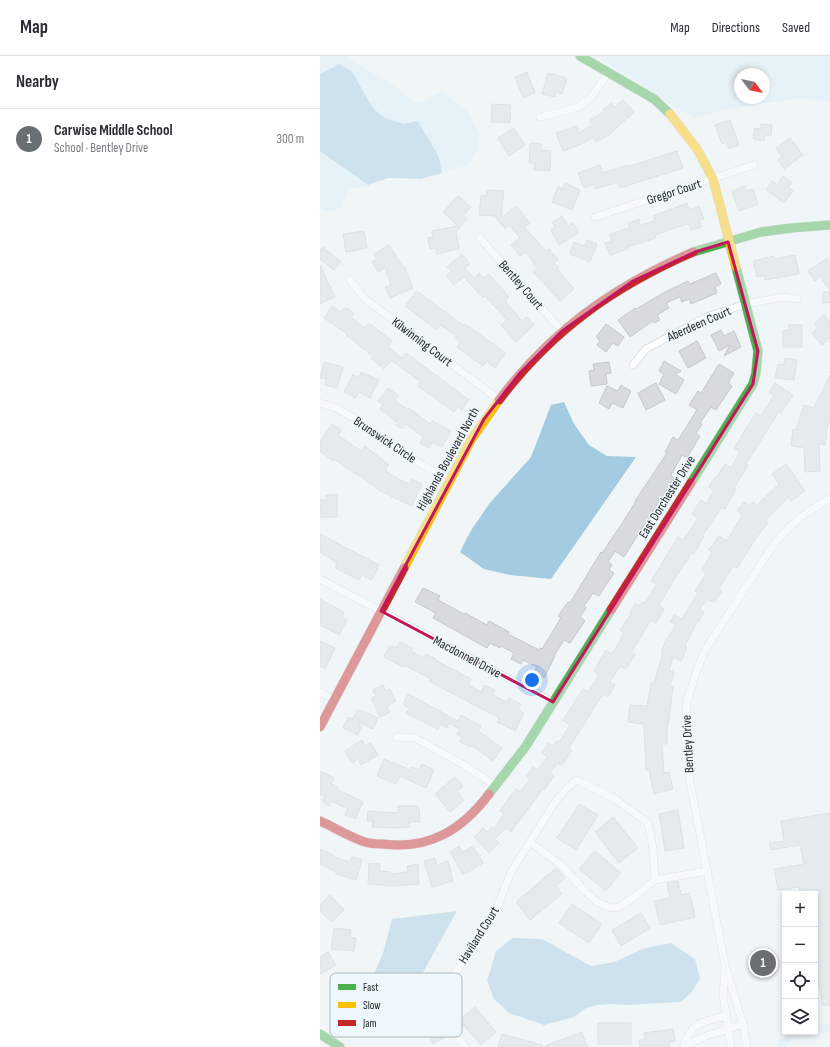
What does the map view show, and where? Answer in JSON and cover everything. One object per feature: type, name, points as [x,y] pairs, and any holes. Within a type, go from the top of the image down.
[{"type":"street","name":"East Dorchester Drive","points":[[320,821],[365,842],[398,846],[414,845],[433,840],[449,832],[479,808],[526,746],[753,384],[756,373],[758,351],[728,242],[713,179],[697,149],[667,110],[654,99],[580,56]]},
{"type":"street","points":[[540,117],[579,107],[592,96],[609,72]]},
{"type":"street","name":"Gregor Court","points":[[595,217],[754,165]]},
{"type":"street","name":"Highlands Boulevard North","points":[[320,727],[471,440],[498,399],[545,347],[584,314],[633,281],[695,252],[752,234],[830,225]]},
{"type":"street","name":"Bentley Court","points":[[480,238],[562,332]]},
{"type":"street","name":"Kilwinning Court","points":[[350,280],[365,299],[498,399]]},
{"type":"street","name":"Aberdeen Court","points":[[633,365],[646,349],[706,317],[746,304],[783,297],[797,299]]},
{"type":"street","name":"Brunswick Circle","points":[[320,403],[334,408],[363,423],[385,442],[403,454],[450,480]]},
{"type":"street","name":"Bentley Drive","points":[[747,1047],[743,1024],[726,965],[687,766],[685,729],[687,700],[705,650],[775,542],[794,522],[810,510],[830,499]]},
{"type":"street","name":"Macdonnell Drive","points":[[320,579],[553,702]]},
{"type":"street","points":[[320,692],[334,700]]},
{"type":"street","points":[[397,737],[415,738],[464,764],[496,786]]},
{"type":"street","name":"Haviland Court","points":[[455,973],[496,910],[511,872],[555,802],[569,786],[577,780],[615,799],[648,823],[653,848],[655,880]]},
{"type":"street","points":[[530,842],[561,865],[597,902],[610,908],[619,907],[655,880],[708,871]]},
{"type":"street","name":"Bentley Drive","points":[[726,965],[723,995],[727,1029],[731,1047]]},
{"type":"street","points":[[684,1047],[693,1027],[702,1022],[726,1016]]},
{"type":"street","points":[[684,1047],[706,1036],[743,1024]]},
{"type":"street","points":[[692,1030],[698,1040]]},
{"type":"street","points":[[320,1034],[340,1047]]},
{"type":"street","name":"Haviland Court","points":[[457,1037],[466,1047]]},
{"type":"highlighted area","points":[[728,242],[758,351],[753,384],[553,702],[381,611],[484,419],[520,373],[562,331],[633,281],[695,252]]},
{"type":"shaded area","points":[[320,56],[345,56],[395,86],[415,103],[422,102],[442,91],[467,111],[480,133],[476,152],[468,165],[442,173],[439,157],[418,121],[404,124],[385,118],[373,108],[364,93],[340,64],[320,74]]},
{"type":"shaded area","points":[[596,56],[830,56],[830,102],[803,98],[770,103],[770,68],[734,68],[734,104],[760,104],[739,107],[693,118]]},
{"type":"shaded area","points":[[320,151],[368,185],[359,188],[350,188],[342,208],[328,212],[320,208]]},
{"type":"shaded area","points":[[830,1023],[830,1032],[818,1034],[818,1025]]},
{"type":"shaded area","points":[[787,1035],[814,1035],[792,1040],[786,1047],[776,1047]]},
{"type":"water","points":[[339,64],[352,72],[373,108],[385,118],[404,124],[418,121],[439,157],[442,173],[421,179],[388,178],[368,185],[320,151],[320,74]]},
{"type":"water","points":[[564,402],[574,424],[589,445],[607,456],[636,457],[551,579],[510,575],[484,569],[460,552],[470,532],[489,504],[531,457],[551,405]]},
{"type":"water","points":[[457,911],[423,973],[374,973],[383,953],[392,919]]},
{"type":"water","points":[[513,938],[542,939],[591,966],[614,962],[645,948],[671,943],[695,959],[700,978],[692,992],[681,1002],[597,1005],[586,1008],[574,1017],[544,1025],[509,1013],[494,999],[487,981],[496,951]]},
{"type":"building","points":[[527,72],[535,93],[523,98],[515,77]]},
{"type":"building","points":[[548,73],[567,78],[562,94],[556,92],[555,97],[542,94]]},
{"type":"building","points":[[623,100],[634,112],[610,134],[596,142],[593,137],[582,144],[563,151],[556,133],[576,126],[578,133],[593,125],[590,120],[604,112],[603,110],[611,103],[615,107]]},
{"type":"building","points":[[492,104],[511,105],[510,123],[491,122]]},
{"type":"building","points":[[730,120],[739,145],[729,149],[727,142],[722,144],[715,125]]},
{"type":"building","points":[[761,124],[772,125],[771,136],[765,135],[764,141],[753,139],[755,128],[760,129]]},
{"type":"building","points":[[514,128],[525,145],[509,156],[498,138]]},
{"type":"building","points":[[790,138],[803,155],[784,169],[778,160],[782,157],[776,148]]},
{"type":"building","points":[[530,143],[541,144],[541,150],[551,151],[550,171],[534,170],[535,163],[529,163]]},
{"type":"building","points":[[677,151],[683,168],[620,188],[618,182],[596,189],[594,184],[584,188],[578,173],[600,165],[603,173]]},
{"type":"building","points":[[783,176],[792,183],[789,187],[793,191],[784,203],[766,190],[772,181],[777,185]]},
{"type":"building","points":[[565,183],[580,190],[572,210],[552,202],[558,187],[563,189]]},
{"type":"building","points":[[745,186],[746,191],[753,189],[758,204],[739,211],[732,191]]},
{"type":"building","points":[[487,190],[504,191],[501,218],[516,206],[530,223],[524,227],[546,251],[549,249],[558,259],[554,263],[559,268],[557,269],[574,289],[560,301],[533,272],[537,269],[533,263],[534,262],[525,252],[520,256],[511,245],[520,238],[509,225],[505,229],[495,216],[479,215],[481,195],[487,196]]},
{"type":"building","points":[[458,196],[471,207],[463,216],[467,219],[456,232],[459,249],[437,254],[436,248],[430,249],[428,238],[433,237],[432,231],[458,226],[443,212]]},
{"type":"building","points":[[687,203],[689,210],[699,206],[704,219],[699,220],[701,227],[691,230],[689,224],[683,225],[655,235],[656,238],[628,247],[628,249],[610,255],[605,243],[612,241],[610,234],[630,228],[628,223],[639,219],[640,225],[655,221],[653,216]]},
{"type":"building","points":[[562,216],[568,226],[573,223],[578,233],[559,245],[551,230],[555,227],[552,223]]},
{"type":"building","points":[[364,231],[367,248],[346,252],[343,234]]},
{"type":"building","points":[[587,240],[597,244],[590,262],[570,254],[574,242],[585,246]]},
{"type":"building","points":[[389,245],[403,267],[405,267],[413,288],[390,298],[385,287],[391,285],[385,268],[378,272],[372,262],[377,259],[374,254]]},
{"type":"building","points":[[323,247],[341,262],[334,270],[320,259],[320,250]]},
{"type":"building","points":[[462,254],[470,264],[465,268],[474,278],[479,273],[484,278],[489,274],[509,297],[505,301],[522,321],[527,317],[534,325],[516,342],[501,325],[507,320],[485,296],[483,298],[464,277],[454,285],[446,276],[451,271],[447,267]]},
{"type":"building","points":[[795,255],[799,274],[765,280],[764,275],[757,277],[753,261],[774,256],[775,259]]},
{"type":"building","points":[[827,258],[830,262],[830,291],[823,281],[822,275],[815,281],[808,271]]},
{"type":"building","points":[[320,265],[335,297],[320,304]]},
{"type":"building","points":[[716,273],[721,284],[715,287],[717,293],[691,304],[689,299],[682,302],[680,297],[666,303],[669,308],[657,315],[660,320],[654,323],[653,321],[630,337],[618,320],[635,308],[636,309],[665,292],[688,281],[690,284]]},
{"type":"building","points":[[417,291],[464,326],[465,324],[506,353],[495,368],[487,361],[483,366],[457,347],[461,342],[455,338],[457,336],[440,325],[437,330],[405,306]]},
{"type":"building","points":[[823,292],[830,292],[830,302],[823,303]]},
{"type":"building","points":[[332,306],[341,312],[344,308],[347,308],[354,313],[351,317],[365,328],[369,323],[392,341],[388,347],[402,358],[406,353],[469,400],[462,410],[458,407],[454,412],[418,386],[421,382],[391,360],[384,369],[371,358],[373,356],[346,335],[347,334],[324,318]]},
{"type":"building","points":[[824,315],[830,322],[830,338],[822,345],[812,333],[817,328],[814,324]]},
{"type":"building","points":[[606,324],[624,337],[618,346],[613,343],[606,352],[597,345],[600,340],[596,337]]},
{"type":"building","points":[[789,325],[802,325],[802,347],[783,347],[783,330],[789,330]]},
{"type":"building","points":[[721,330],[724,336],[734,331],[741,347],[724,356],[730,345],[719,351],[711,335]]},
{"type":"building","points":[[697,341],[706,358],[688,368],[679,351]]},
{"type":"building","points":[[785,358],[797,360],[794,380],[775,378],[778,364],[784,365]]},
{"type":"building","points":[[664,361],[681,371],[675,374],[684,380],[676,394],[659,384],[664,374],[659,371]]},
{"type":"building","points":[[324,362],[343,367],[337,388],[325,385],[326,379],[320,378]]},
{"type":"building","points":[[609,362],[611,373],[606,374],[607,384],[591,386],[589,371],[594,370],[593,364]]},
{"type":"building","points":[[719,364],[734,373],[728,383],[732,386],[716,410],[711,407],[700,423],[702,424],[696,433],[700,436],[687,458],[682,455],[671,475],[674,478],[624,557],[615,551],[608,562],[612,565],[609,570],[614,573],[599,596],[593,593],[584,606],[586,608],[580,617],[585,621],[570,643],[564,640],[554,656],[544,678],[534,672],[537,667],[523,660],[521,664],[511,659],[514,653],[501,646],[500,648],[490,643],[487,648],[433,618],[436,613],[415,602],[423,588],[440,596],[438,600],[464,614],[465,613],[487,625],[489,621],[509,632],[508,634],[539,650],[540,648],[542,649],[561,618],[558,616],[568,602],[570,603],[601,552],[602,553],[621,525],[667,453],[665,452],[673,437],[678,440],[697,410],[689,405],[698,391],[701,393]]},
{"type":"building","points":[[361,372],[379,380],[370,398],[359,392],[356,398],[344,392],[353,375],[359,378]]},
{"type":"building","points":[[830,375],[830,419],[825,433],[827,434],[825,445],[819,444],[820,471],[805,472],[804,448],[791,446],[793,429],[796,430],[804,405],[814,408]]},
{"type":"building","points":[[656,383],[665,400],[646,410],[638,393]]},
{"type":"building","points":[[775,383],[793,395],[781,413],[779,411],[746,464],[748,465],[734,488],[736,489],[725,509],[722,507],[703,535],[704,536],[694,554],[692,553],[673,581],[659,606],[664,609],[656,623],[651,620],[631,653],[635,655],[626,669],[620,666],[610,682],[615,685],[608,697],[603,694],[569,748],[572,750],[562,765],[557,763],[550,773],[554,776],[544,790],[543,789],[511,832],[506,828],[495,839],[499,843],[489,853],[474,837],[483,828],[487,832],[492,827],[494,829],[504,814],[500,811],[508,799],[516,789],[520,792],[530,779],[526,776],[533,767],[537,770],[547,757],[542,753],[548,743],[553,746],[557,741],[559,742],[570,725],[563,720],[583,689],[588,692],[599,675],[594,671],[606,650],[612,654],[624,633],[620,630],[631,614],[630,613],[635,604],[640,606],[643,602],[645,603],[657,584],[651,581],[678,537],[683,540],[698,518],[692,514],[701,500],[706,504],[714,490],[709,487],[715,477],[716,478],[725,464],[731,468],[740,452],[734,448],[756,413],[761,416],[768,405],[774,395],[769,392]]},
{"type":"building","points":[[621,385],[631,391],[623,408],[612,403],[609,409],[599,403],[607,386],[618,391]]},
{"type":"building","points":[[388,388],[399,396],[395,400],[408,410],[409,408],[430,424],[432,421],[451,431],[442,447],[432,442],[429,448],[420,443],[423,437],[406,424],[402,429],[396,425],[398,423],[380,409],[383,405],[378,401]]},
{"type":"building","points":[[332,424],[341,430],[338,435],[361,451],[365,446],[389,465],[385,470],[398,479],[409,484],[412,479],[422,484],[412,506],[382,492],[357,474],[334,459],[333,461],[320,451],[320,442]]},
{"type":"building","points":[[786,464],[805,491],[791,501],[789,497],[765,520],[768,523],[758,535],[737,568],[733,566],[719,589],[722,591],[714,603],[707,599],[700,609],[704,612],[699,621],[698,620],[685,646],[687,647],[681,661],[673,657],[669,671],[674,672],[670,686],[673,687],[667,726],[667,744],[662,744],[664,773],[669,772],[673,789],[654,794],[649,770],[646,770],[644,724],[628,722],[630,705],[647,706],[651,683],[654,683],[663,653],[661,652],[667,638],[676,624],[670,622],[674,615],[682,619],[698,593],[695,591],[706,573],[702,570],[712,552],[709,550],[719,536],[727,541],[742,515],[737,510],[744,502],[749,506],[753,502],[757,505],[779,484],[772,474]]},
{"type":"building","points":[[326,495],[337,495],[337,517],[320,517],[320,500],[326,500]]},
{"type":"building","points":[[320,534],[379,565],[372,580],[362,575],[359,580],[335,568],[337,563],[320,552]]},
{"type":"building","points":[[320,599],[344,612],[342,617],[347,620],[339,635],[320,625]]},
{"type":"building","points":[[320,641],[335,648],[325,669],[320,666]]},
{"type":"building","points":[[400,642],[412,648],[411,651],[424,658],[426,654],[471,679],[468,685],[481,692],[484,685],[495,690],[492,695],[507,702],[509,698],[521,704],[518,710],[524,713],[515,731],[497,722],[499,718],[429,681],[431,679],[404,665],[403,667],[384,657],[390,645],[396,648]]},
{"type":"building","points":[[383,685],[386,691],[390,689],[396,701],[387,706],[390,712],[380,717],[371,698],[376,696],[373,690]]},
{"type":"building","points":[[408,694],[458,721],[461,715],[481,726],[478,731],[502,748],[493,761],[471,745],[470,747],[460,742],[462,737],[457,734],[460,729],[449,723],[447,728],[441,724],[438,729],[406,713],[409,708],[403,705]]},
{"type":"building","points":[[358,709],[378,718],[373,729],[358,722],[361,727],[358,735],[343,728],[348,717],[353,719]]},
{"type":"building","points":[[362,740],[365,746],[371,743],[378,755],[361,765],[358,759],[352,763],[345,751]]},
{"type":"building","points":[[384,759],[411,770],[412,767],[419,770],[422,764],[434,770],[426,788],[400,776],[396,784],[377,776]]},
{"type":"building","points":[[320,771],[334,778],[331,784],[338,787],[337,789],[363,802],[355,819],[345,815],[348,809],[331,801],[329,806],[323,802],[325,796],[320,794]]},
{"type":"building","points":[[455,777],[463,786],[457,791],[464,800],[450,812],[435,794]]},
{"type":"building","points":[[579,804],[598,815],[576,850],[557,838]]},
{"type":"building","points":[[398,806],[418,806],[415,811],[419,808],[420,822],[409,822],[410,827],[392,828],[372,827],[373,821],[367,821],[368,811],[398,813]]},
{"type":"building","points":[[678,810],[684,848],[665,851],[659,814]]},
{"type":"building","points":[[830,813],[830,1005],[823,1006],[818,980],[818,891],[800,891],[799,887],[778,890],[774,869],[804,864],[800,845],[771,850],[769,843],[784,841],[781,821]]},
{"type":"building","points":[[613,817],[638,848],[619,863],[595,832]]},
{"type":"building","points":[[459,846],[463,852],[473,846],[483,863],[463,875],[450,852]]},
{"type":"building","points":[[320,849],[333,855],[333,857],[350,862],[352,857],[362,859],[356,880],[336,874],[336,872],[320,864]]},
{"type":"building","points":[[595,851],[621,873],[606,891],[579,869]]},
{"type":"building","points":[[435,858],[437,865],[448,861],[453,881],[432,887],[424,861]]},
{"type":"building","points":[[369,863],[380,864],[380,871],[390,872],[390,874],[408,872],[407,866],[418,864],[419,884],[395,886],[368,884]]},
{"type":"building","points":[[556,868],[565,878],[556,886],[562,894],[530,920],[516,902]]},
{"type":"building","points":[[678,881],[681,895],[690,893],[695,917],[660,925],[654,901],[670,898],[667,883]]},
{"type":"building","points":[[330,895],[344,910],[332,922],[320,911],[320,905]]},
{"type":"building","points":[[572,904],[602,924],[589,943],[559,923]]},
{"type":"building","points":[[641,913],[650,928],[621,946],[612,930]]},
{"type":"building","points":[[334,928],[351,930],[350,937],[356,938],[354,951],[331,949]]},
{"type":"building","points":[[328,952],[336,965],[320,974],[320,957]]},
{"type":"building","points":[[475,1007],[496,1032],[481,1045],[462,1023],[462,1018]]},
{"type":"building","points":[[598,1023],[631,1023],[631,1044],[598,1044]]},
{"type":"building","points":[[673,1029],[675,1041],[669,1042],[670,1047],[640,1047],[639,1040],[645,1040],[644,1033]]},
{"type":"building","points":[[582,1032],[587,1047],[545,1047],[545,1046]]},
{"type":"building","points":[[502,1034],[542,1045],[542,1047],[498,1047]]},
{"type":"building","points":[[430,1037],[445,1037],[433,1044]]},
{"type":"traffic: fast","points":[[580,56],[654,99],[670,114]]},
{"type":"traffic: fast","points":[[693,252],[761,232],[830,225]]},
{"type":"traffic: fast","points":[[691,483],[753,384],[756,373],[758,351],[736,267]]},
{"type":"traffic: fast","points":[[489,794],[526,746],[611,610]]},
{"type":"traffic: fast","points":[[320,1034],[340,1047]]},
{"type":"traffic: slow","points":[[670,114],[697,149],[713,179],[736,267]]},
{"type":"traffic: slow","points":[[404,568],[471,440],[499,400]]},
{"type":"traffic: jam","points":[[499,400],[540,352],[586,313],[636,280],[693,252]]},
{"type":"traffic: jam","points":[[611,610],[691,483]]},
{"type":"traffic: jam","points":[[320,727],[404,568]]},
{"type":"traffic: jam","points":[[320,821],[367,843],[400,845],[415,844],[443,835],[456,827],[468,818],[489,794]]},
{"type":"place","name":"Carwise Middle School","points":[[763,963]]}]
